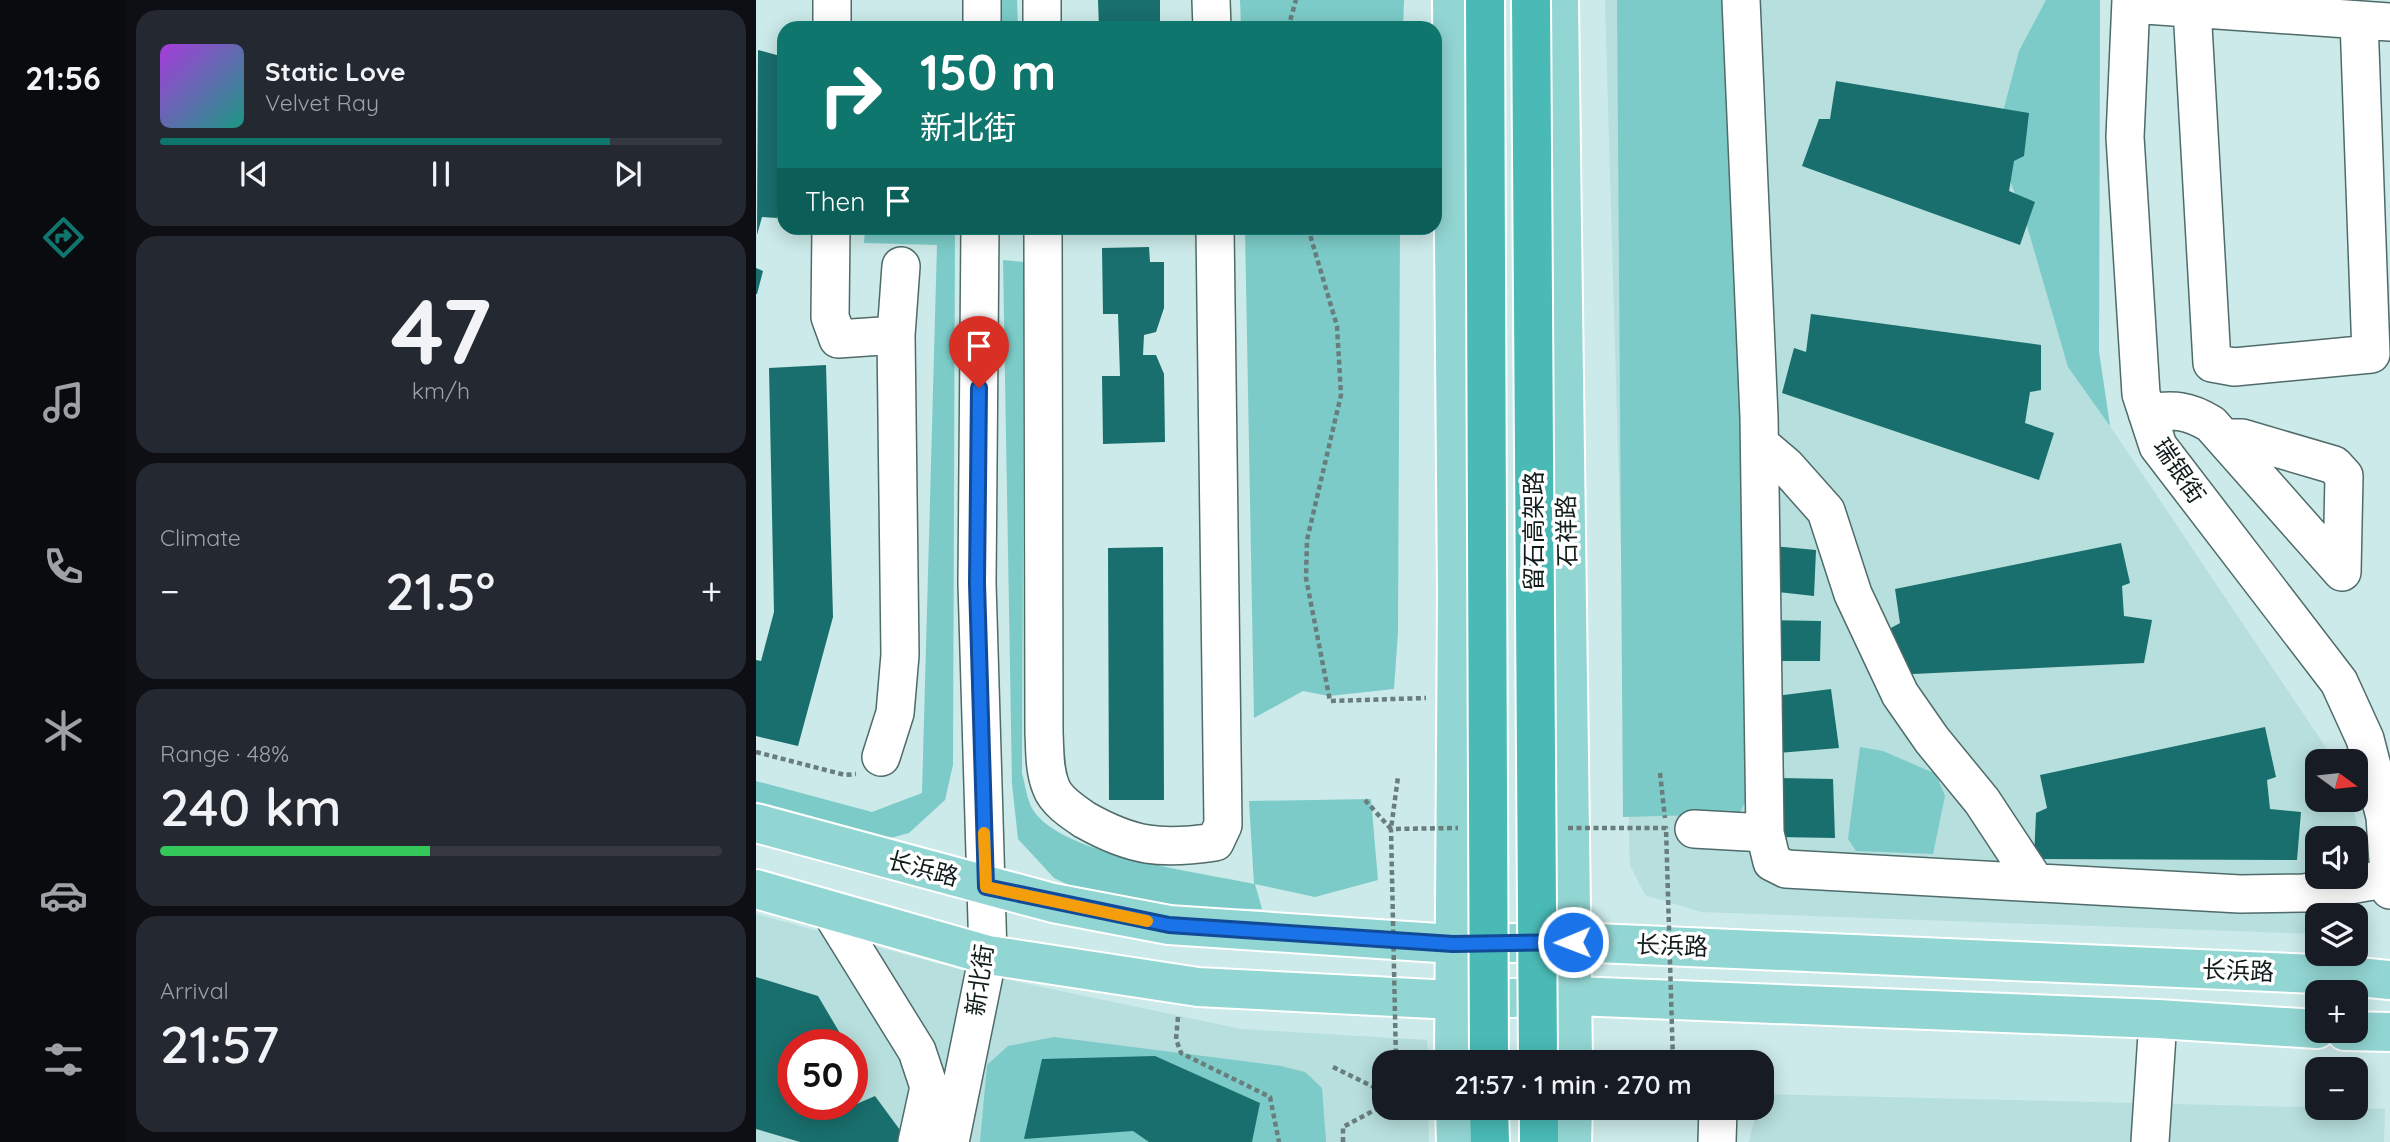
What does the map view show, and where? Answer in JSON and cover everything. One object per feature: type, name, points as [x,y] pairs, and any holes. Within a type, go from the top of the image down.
[{"type":"highway","name":"留石高架路","points":[[1485,0],[1489,1050]]},
{"type":"highway","name":"留石高架路","points":[[1531,0],[1538,1050]]},
{"type":"highway","points":[[1489,1120],[1490,1142]]},
{"type":"highway","points":[[1539,1120],[1539,1142]]},
{"type":"main road","points":[[1452,0],[1456,698],[1454,1050]]},
{"type":"main road","name":"石祥路","points":[[1559,0],[1573,1050]]},
{"type":"main road","name":"长浜路","points":[[756,824],[986,887],[1169,925],[1453,944],[1573,942],[2390,980]]},
{"type":"main road","points":[[756,889],[988,955],[1180,984],[1453,1000],[1574,996],[2158,1019],[2305,1028]]},
{"type":"main road","points":[[2368,1032],[2390,1032]]},
{"type":"main road","points":[[1455,1120],[1456,1142]]},
{"type":"main road","points":[[1572,1142],[1573,1120]]},
{"type":"street","points":[[832,0],[832,21]]},
{"type":"street","points":[[982,0],[982,21]]},
{"type":"street","points":[[1042,0],[1042,21]]},
{"type":"street","points":[[1211,0],[1212,21]]},
{"type":"street","points":[[1741,0],[1760,444],[1765,833],[1772,862],[1786,869],[2240,894],[2304,893],[2390,878]]},
{"type":"street","points":[[2131,2],[2375,21],[2371,354],[2234,367],[2212,363],[2192,8]]},
{"type":"street","name":"瑞银街","points":[[2131,2],[2125,137],[2141,394],[2158,446],[2339,682],[2365,739],[2385,817],[2390,890]]},
{"type":"street","points":[[831,235],[830,317],[838,339],[896,335]]},
{"type":"street","name":"新北街","points":[[950,1142],[988,955],[977,583],[980,235]]},
{"type":"street","points":[[1043,235],[1044,733],[1045,763],[1051,789],[1069,810],[1121,839],[1143,844],[1194,845],[1215,842],[1223,825],[1215,235]]},
{"type":"street","points":[[881,757],[895,713],[900,655],[896,335],[901,266]]},
{"type":"street","points":[[2147,413],[2172,409],[2190,412],[2211,424],[2224,438]]},
{"type":"street","points":[[1760,444],[1786,466],[1826,511],[1853,594],[1899,694],[1932,740],[1982,801],[2036,883]]},
{"type":"street","points":[[1680,829],[1765,833]]},
{"type":"street","points":[[829,909],[917,1051],[929,1087],[917,1142]]},
{"type":"street","points":[[2150,1142],[2158,1019]]},
{"type":"street","points":[[1717,1142],[1718,1120]]},
{"type":"path","points":[[1290,21],[1296,0]]},
{"type":"path","points":[[1310,235],[1337,326],[1341,396],[1307,540],[1306,578],[1329,701],[1456,698]]},
{"type":"path","points":[[756,751],[845,775],[867,774],[881,757]]},
{"type":"path","points":[[1365,800],[1391,829],[1398,777]]},
{"type":"path","points":[[1673,1050],[1680,829]]},
{"type":"path","points":[[1180,984],[1176,1039],[1181,1054],[1270,1097],[1279,1131],[1279,1142]]},
{"type":"path","points":[[1333,1067],[1372,1087]]},
{"type":"path","points":[[1343,1142],[1343,1127],[1372,1111]]},
{"type":"shaded area","points":[[995,0],[1017,0],[1018,21],[996,21]]},
{"type":"shaded area","points":[[1240,0],[1404,0],[1403,21],[1241,21]]},
{"type":"shaded area","points":[[1605,0],[2100,0],[2099,352],[2110,426],[2327,749],[2305,749],[2305,812],[2354,812],[2357,826],[2305,826],[2305,889],[2358,889],[2357,903],[2305,903],[2305,934],[1701,912],[1645,895],[1630,865]]},
{"type":"shaded area","points":[[1617,0],[1727,0],[1743,144],[1750,793],[1739,814],[1623,817]]},
{"type":"shaded area","points":[[2046,0],[2100,0],[2099,352],[2110,426],[2068,367],[2025,219],[1995,142],[2019,51]]},
{"type":"shaded area","points":[[865,235],[955,235],[953,765],[945,800],[909,833],[872,843],[756,809],[756,781],[872,812],[922,793],[937,245],[864,243]]},
{"type":"shaded area","points":[[1245,235],[1400,235],[1398,632],[1394,689],[1329,696],[1303,691],[1254,718]]},
{"type":"shaded area","points":[[1003,260],[1024,262],[1022,773],[1033,810],[1049,826],[1102,850],[1134,860],[1254,884],[1249,801],[1371,799],[1378,880],[1315,897],[1255,884],[1262,909],[1178,908],[1088,894],[1054,878],[1018,839],[1012,784]]},
{"type":"shaded area","points":[[1860,747],[1883,751],[1936,774],[1945,796],[1933,854],[1856,851],[1848,839]]},
{"type":"shaded area","points":[[756,914],[962,970],[1241,1029],[1427,1040],[1427,1050],[1372,1050],[1372,1120],[1428,1120],[1429,1142],[756,1142]]},
{"type":"shaded area","points":[[1054,1037],[1281,1066],[1305,1072],[1322,1088],[1326,1142],[980,1142],[987,1065],[1008,1046]]},
{"type":"shaded area","points":[[1774,1094],[2305,1107],[2305,1120],[2368,1120],[2368,1109],[2385,1109],[2384,1142],[1749,1142],[1754,1120],[1774,1120]]},
{"type":"building","points":[[1098,0],[1160,0],[1160,21],[1099,21]]},
{"type":"building","points":[[758,50],[777,55],[777,218],[762,217],[757,235]]},
{"type":"building","points":[[1836,81],[2029,113],[2024,156],[2014,161],[2009,191],[2035,202],[2020,245],[1802,166],[1819,119],[1830,119]]},
{"type":"building","points":[[1149,247],[1150,262],[1164,262],[1164,308],[1156,332],[1144,335],[1143,355],[1156,355],[1164,374],[1165,442],[1103,444],[1102,376],[1120,376],[1118,314],[1103,314],[1102,248]]},
{"type":"building","points":[[756,268],[763,271],[757,294],[756,294]]},
{"type":"building","points":[[1811,314],[2041,345],[2041,390],[2030,392],[2025,423],[2054,433],[2039,480],[1782,393],[1794,348],[1806,352]]},
{"type":"building","points":[[826,365],[833,617],[798,746],[756,736],[756,660],[761,661],[774,612],[769,368]]},
{"type":"building","points":[[2121,543],[2130,583],[2122,586],[2124,616],[2152,620],[2144,663],[1892,675],[1889,629],[1900,623],[1895,589]]},
{"type":"building","points":[[1772,546],[1816,550],[1814,596],[1768,591]]},
{"type":"building","points":[[1163,547],[1164,800],[1109,800],[1108,548]]},
{"type":"building","points":[[1765,620],[1821,621],[1820,661],[1764,661]]},
{"type":"building","points":[[1831,689],[1839,748],[1778,753],[1775,696]]},
{"type":"building","points":[[2265,727],[2276,777],[2267,780],[2270,809],[2301,812],[2297,860],[2034,859],[2036,813],[2047,808],[2040,775]]},
{"type":"building","points":[[1779,778],[1833,779],[1835,838],[1778,837]]},
{"type":"building","points":[[756,977],[818,996],[838,1029],[777,1029],[777,1120],[868,1120],[868,1099],[875,1096],[900,1130],[901,1142],[800,1142],[756,1129]]},
{"type":"building","points":[[1155,1056],[1260,1103],[1252,1142],[1149,1142],[1133,1131],[1024,1139],[1042,1059]]},
{"type":"slow traffic","points":[[984,833],[986,887],[1147,921]]},
{"type":"route","points":[[979,388],[977,583],[986,887],[1169,925],[1453,944],[1573,942]]}]
